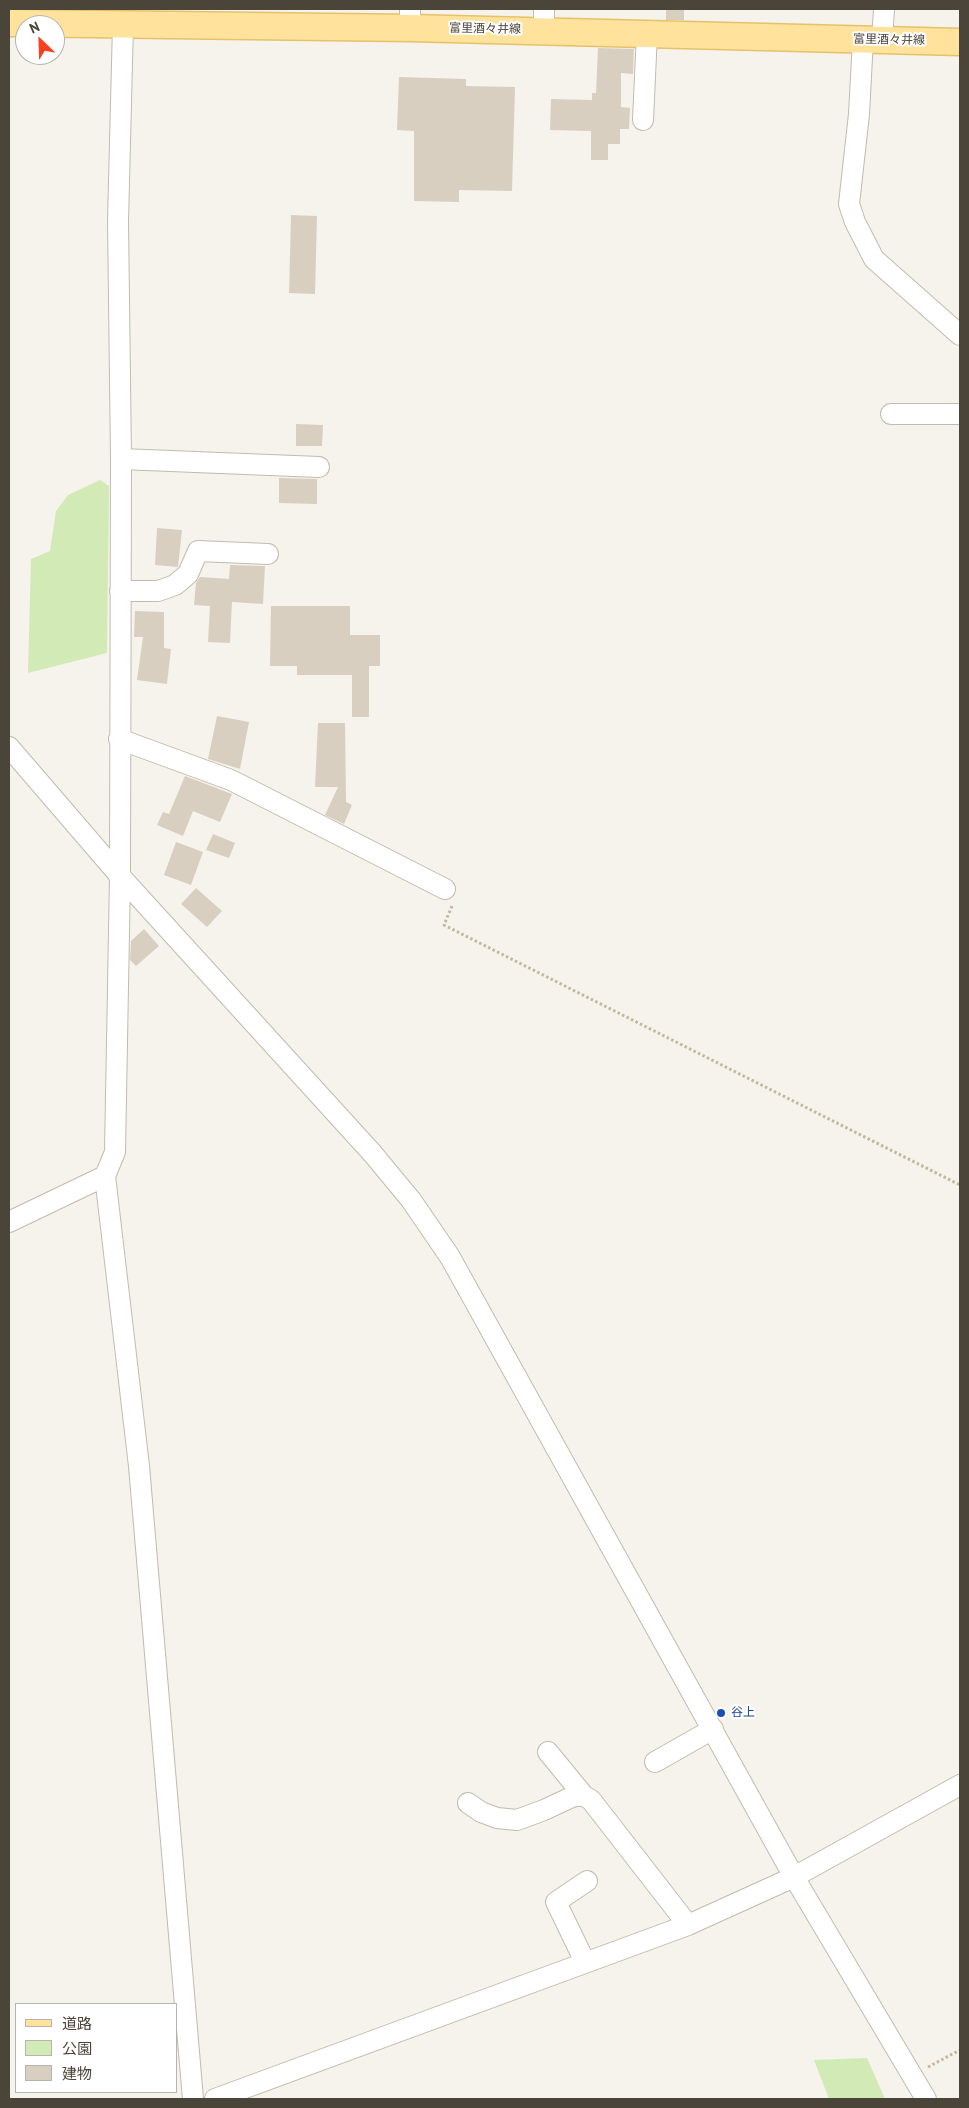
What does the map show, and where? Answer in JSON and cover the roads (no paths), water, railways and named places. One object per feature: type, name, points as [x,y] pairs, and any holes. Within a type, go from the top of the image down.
[{"type":"main road","name":"富里酒々井線","points":[[9,23],[123,25],[410,18],[544,20],[647,33],[960,42]]},
{"type":"street","points":[[884,9],[872,40],[859,114],[849,204],[855,222],[874,259],[960,335]]},
{"type":"street","points":[[123,25],[118,221],[121,459],[120,876],[114,1152],[105,1176],[139,1466],[193,2099]]},
{"type":"street","points":[[643,120],[647,33]]},
{"type":"street","points":[[891,414],[960,414]]},
{"type":"street","points":[[121,459],[319,467]]},
{"type":"street","points":[[120,591],[158,591],[175,585],[188,574],[198,551],[268,554]]},
{"type":"street","points":[[119,739],[231,780],[445,889]]},
{"type":"street","points":[[9,748],[120,876],[373,1154],[411,1200],[450,1257],[794,1877],[926,2099]]},
{"type":"street","points":[[9,1222],[105,1176]]},
{"type":"street","points":[[655,1762],[713,1729]]},
{"type":"street","points":[[548,1752],[584,1796],[591,1800],[688,1925]]},
{"type":"street","points":[[215,2099],[688,1925],[794,1877],[960,1786]]},
{"type":"street","points":[[468,1803],[481,1812],[497,1818],[517,1820],[574,1796],[584,1796]]},
{"type":"street","points":[[585,1962],[556,1902],[587,1881]]},
{"type":"place","name":"谷上","points":[[721,1713]]}]
